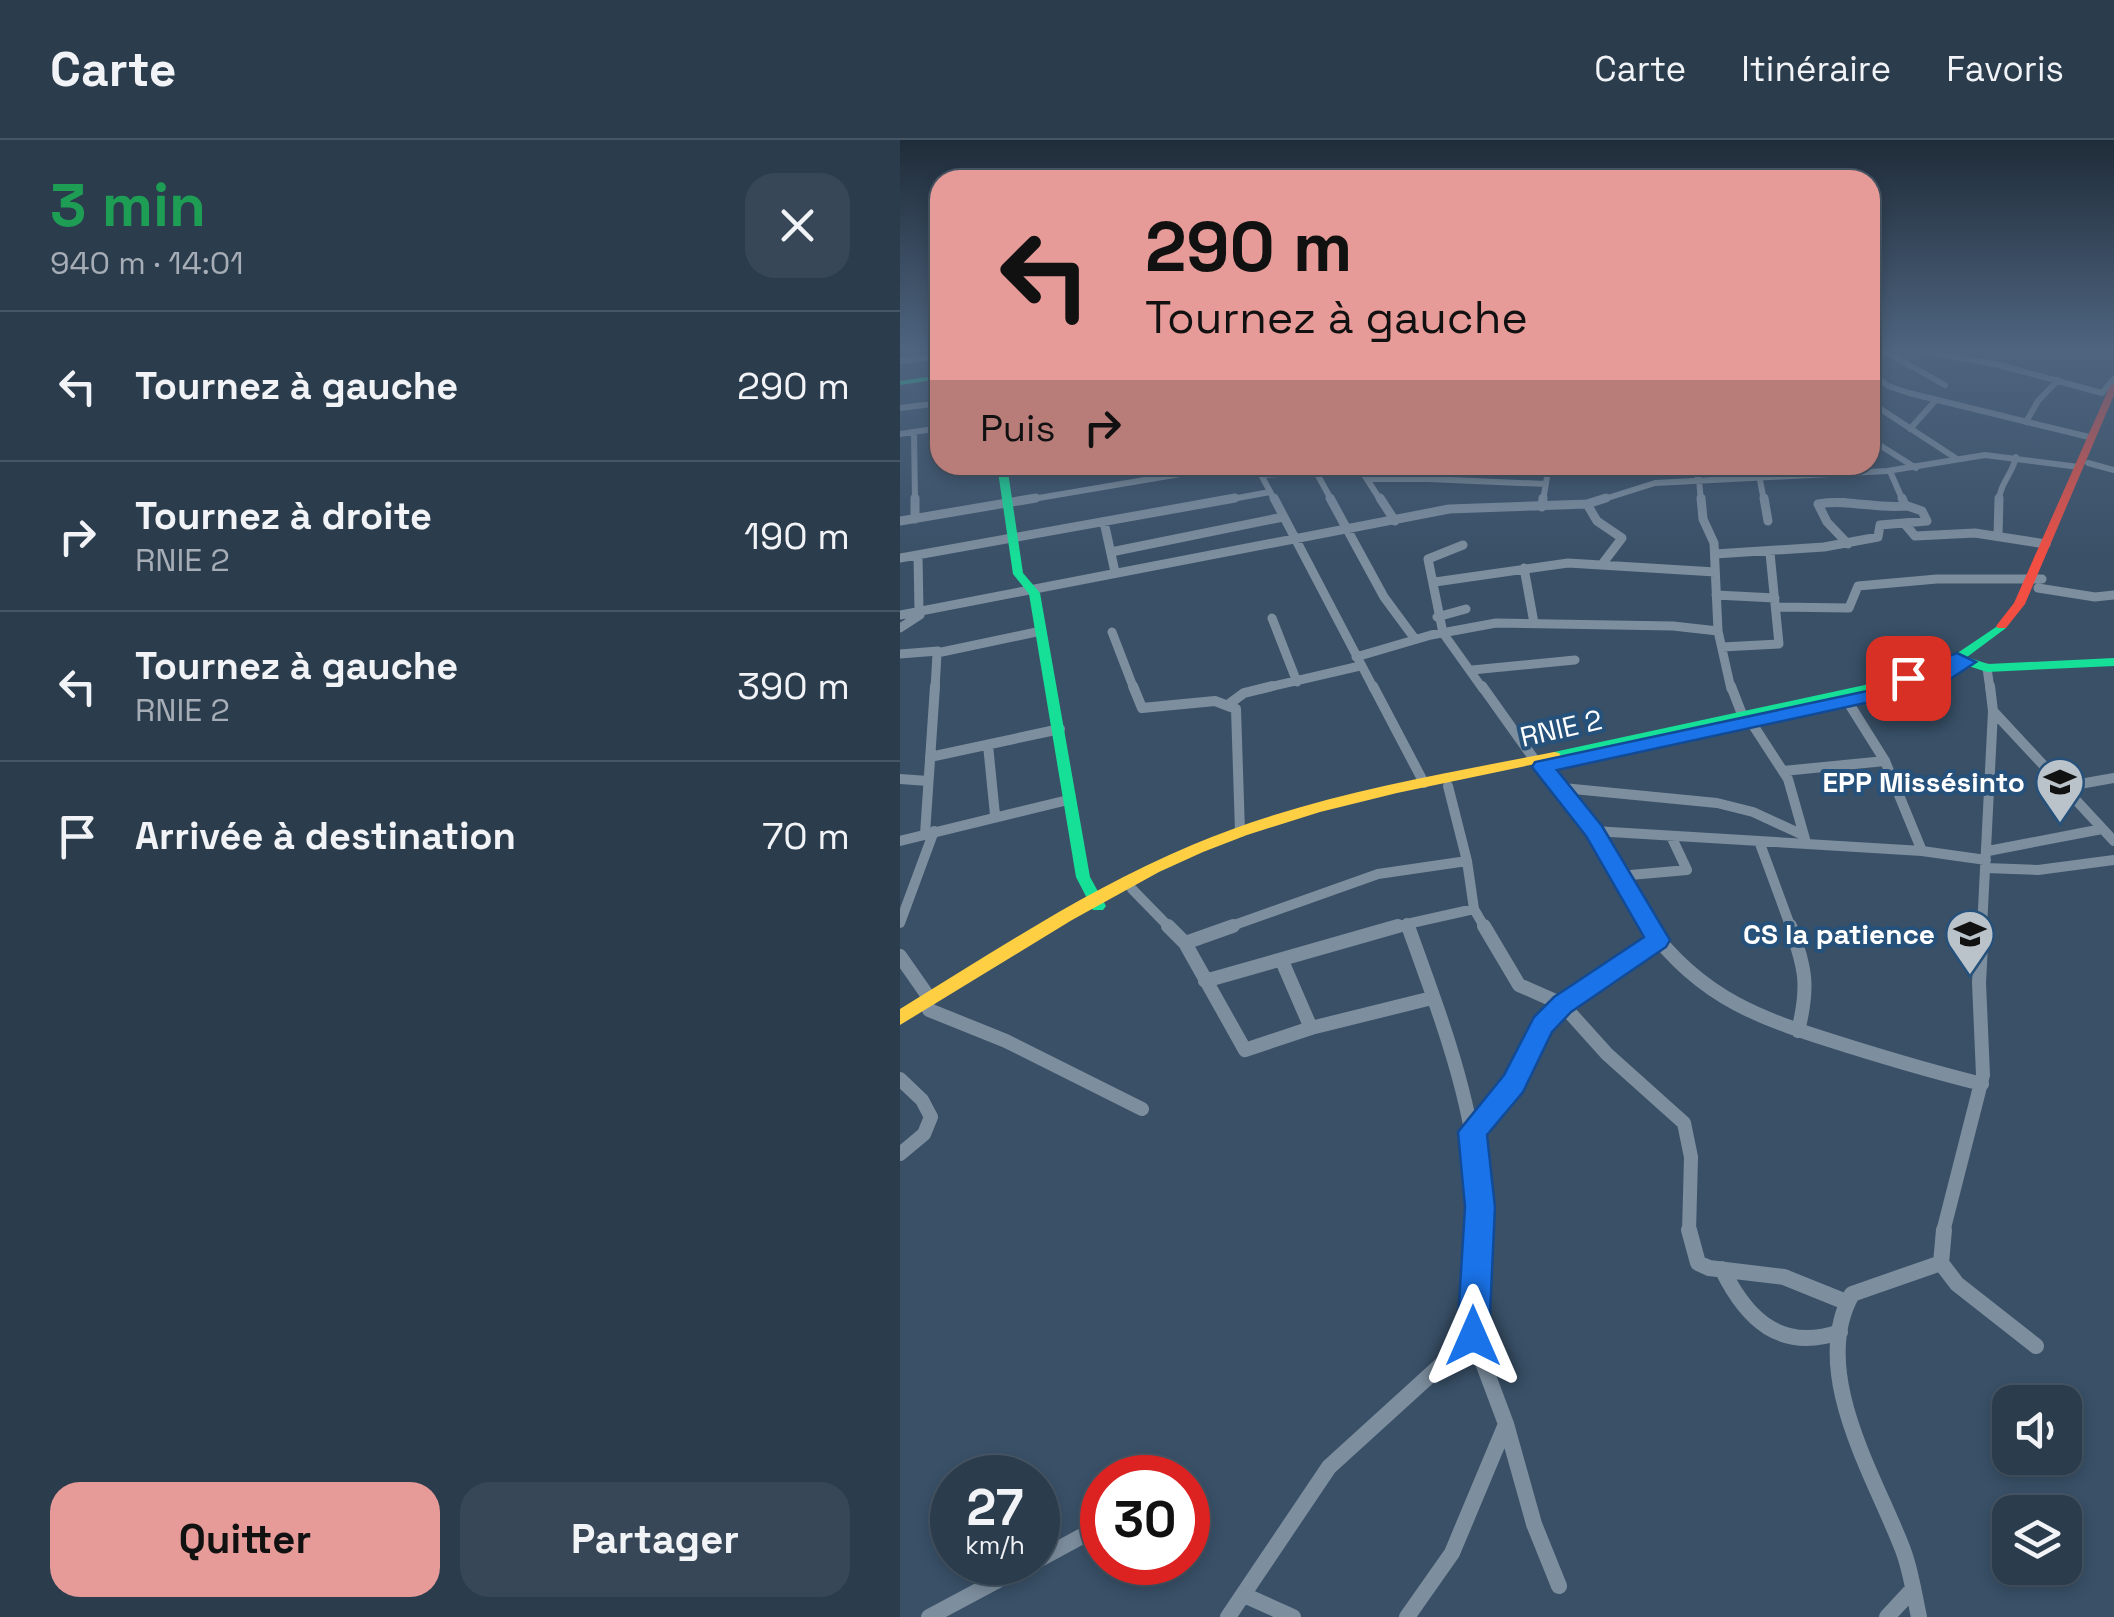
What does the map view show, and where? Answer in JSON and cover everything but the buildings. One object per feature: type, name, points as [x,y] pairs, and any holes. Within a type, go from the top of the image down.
[{"type":"main road","name":"RNIE 2","points":[[900,1028],[930,1005],[1096,902],[1240,832],[1308,810],[1424,783],[1848,702],[1940,677],[1994,633],[2036,582],[2084,465],[2097,420]]},
{"type":"main road","name":"RNIE 2","points":[[2036,582],[2046,544],[2104,420]]},
{"type":"main road","points":[[1003,475],[1018,574],[1032,590],[1060,730],[1083,877],[1096,902]]},
{"type":"main road","name":"RNIE 2","points":[[1747,720],[1962,660]]},
{"type":"main road","points":[[1962,660],[1987,668],[2114,662]]},
{"type":"main road","name":"RNIE 2","points":[[1096,902],[1279,826],[1538,763]]},
{"type":"main road","name":"RNIE 2","points":[[900,1018],[930,1005]]},
{"type":"street","points":[[1896,420],[1957,459]]},
{"type":"street","points":[[1910,429],[1918,420]]},
{"type":"street","points":[[2017,420],[2089,437]]},
{"type":"street","points":[[900,434],[930,430]]},
{"type":"street","points":[[914,432],[915,519]]},
{"type":"street","points":[[1880,445],[1916,468]]},
{"type":"street","points":[[1880,472],[1985,455],[2114,470]]},
{"type":"street","points":[[1998,536],[1999,492],[2013,473],[2016,457]]},
{"type":"street","points":[[1716,554],[1770,553],[1848,544],[1878,537],[1880,525],[1925,522],[1928,518],[1898,496],[1890,471]]},
{"type":"street","points":[[900,521],[1174,475]]},
{"type":"street","points":[[1276,475],[1262,476],[1424,783]]},
{"type":"street","points":[[1318,475],[1384,597],[1415,639]]},
{"type":"street","points":[[1366,475],[1395,522]]},
{"type":"street","points":[[1428,479],[1430,475]]},
{"type":"street","points":[[1542,508],[1547,475]]},
{"type":"street","points":[[1697,475],[1703,519],[1716,554],[1718,631],[1730,688],[1783,771],[1805,839]]},
{"type":"street","points":[[1780,475],[1784,479]]},
{"type":"street","points":[[900,616],[1449,509],[1587,504],[1655,483],[1837,475]]},
{"type":"street","points":[[1370,479],[1546,484]]},
{"type":"street","points":[[1760,480],[1768,521]]},
{"type":"street","points":[[900,488],[914,486]]},
{"type":"street","points":[[900,558],[1270,492]]},
{"type":"street","points":[[1848,544],[1826,522],[1818,504],[1842,500],[1876,509],[1907,506]]},
{"type":"street","points":[[1587,504],[1597,521],[1622,538],[1603,562]]},
{"type":"street","points":[[1111,552],[1283,517]]},
{"type":"street","points":[[1104,522],[1116,572]]},
{"type":"street","points":[[1904,524],[1913,536],[1958,532],[2046,544]]},
{"type":"street","points":[[1462,545],[1428,559],[1443,633],[1594,832],[1658,940],[1723,1001],[1747,1015],[1922,1070],[1982,1084]]},
{"type":"street","points":[[1722,647],[1779,644],[1770,553]]},
{"type":"street","points":[[918,555],[923,611]]},
{"type":"street","points":[[1435,582],[1524,568],[1603,562],[1715,572]]},
{"type":"street","points":[[1524,568],[1534,623]]},
{"type":"street","points":[[1716,595],[1849,608],[1858,586],[2036,582],[2095,598],[2114,595]]},
{"type":"street","points":[[1438,616],[1466,609]]},
{"type":"street","points":[[900,628],[923,611]]},
{"type":"street","points":[[1272,618],[1297,682]]},
{"type":"street","points":[[1112,632],[1142,708],[1229,704],[1244,693],[1297,682],[1415,639],[1496,623],[1718,631]]},
{"type":"street","points":[[900,654],[938,651],[1040,631]]},
{"type":"street","points":[[900,924],[930,833],[928,781],[938,651]]},
{"type":"street","points":[[1472,670],[1575,660]]},
{"type":"street","points":[[1987,668],[1993,711],[1979,983],[1982,1084],[1948,1205],[1941,1263],[1957,1284],[2036,1346]]},
{"type":"street","points":[[1848,702],[1886,761],[1922,851]]},
{"type":"street","points":[[1229,704],[1236,710],[1240,832]]},
{"type":"street","points":[[1993,711],[2114,841]]},
{"type":"street","points":[[930,757],[1060,730]]},
{"type":"street","points":[[988,745],[994,815]]},
{"type":"street","points":[[1783,771],[1886,761]]},
{"type":"street","points":[[2063,787],[2114,778]]},
{"type":"street","points":[[900,780],[928,781]]},
{"type":"street","points":[[1448,786],[1467,860],[1474,909],[1519,985],[1562,1004],[1607,1054],[1684,1122],[1690,1136],[1688,1210],[1693,1254],[1698,1263],[1784,1277],[1846,1302]]},
{"type":"street","points":[[1563,788],[1718,803],[1753,812],[1805,839]]},
{"type":"street","points":[[900,841],[1068,800]]},
{"type":"street","points":[[1987,859],[2102,829]]},
{"type":"street","points":[[1594,832],[1758,842],[1805,839],[1987,859],[2038,870],[2114,860]]},
{"type":"street","points":[[1620,876],[1687,870],[1670,836]]},
{"type":"street","points":[[1758,842],[1804,964],[1807,994],[1798,1032]]},
{"type":"street","points":[[1184,944],[1378,874],[1467,860]]},
{"type":"street","points":[[1132,889],[1184,944],[1245,1050],[1311,1028],[1432,998]]},
{"type":"street","points":[[1205,981],[1407,923],[1474,909]]},
{"type":"street","points":[[1407,923],[1452,1048],[1472,1132],[1480,1207],[1473,1336],[1506,1424],[1527,1504],[1559,1586]]},
{"type":"street","points":[[1472,1132],[1514,1084],[1543,1024],[1562,1004],[1658,940]]},
{"type":"street","points":[[900,956],[930,1005],[1142,1109]]},
{"type":"street","points":[[1282,961],[1311,1028]]},
{"type":"street","points":[[900,1079],[930,1106],[932,1114],[924,1138],[900,1154]]},
{"type":"street","points":[[1919,1617],[1904,1552],[1859,1458],[1847,1423],[1841,1392],[1840,1332],[1846,1302],[1859,1290],[1941,1263]]},
{"type":"street","points":[[1722,1269],[1733,1296],[1761,1326],[1798,1340],[1824,1340],[1840,1332]]},
{"type":"street","points":[[1228,1617],[1329,1467],[1473,1336]]},
{"type":"street","points":[[1407,1617],[1452,1553],[1506,1424]]},
{"type":"street","points":[[929,1617],[990,1585]]},
{"type":"street","points":[[1887,1617],[1913,1589]]},
{"type":"street","points":[[1244,1595],[1293,1617]]},
{"type":"traffic: fast","points":[[1003,475],[1018,574],[1034,593],[1083,877],[1098,906]]},
{"type":"traffic: fast","points":[[1554,756],[1891,683],[1963,655],[2002,626]]},
{"type":"traffic: fast","points":[[1957,658],[1987,668],[2114,662]]},
{"type":"traffic: slow","points":[[900,1018],[1066,916],[1198,848],[1319,807],[1554,756]]},
{"type":"traffic: jam","points":[[2002,626],[2019,604],[2099,420]]},
{"type":"place","name":"EPP Missésinto","points":[[2060,824]]},
{"type":"place","name":"CS la patience","points":[[1970,976]]},
{"type":"route","points":[[1473,1336],[1480,1207],[1472,1132],[1514,1084],[1543,1024],[1562,1004],[1658,940],[1594,832],[1563,788],[1542,767],[1904,689],[1940,677],[1967,662],[1957,658],[1908,678]]}]
